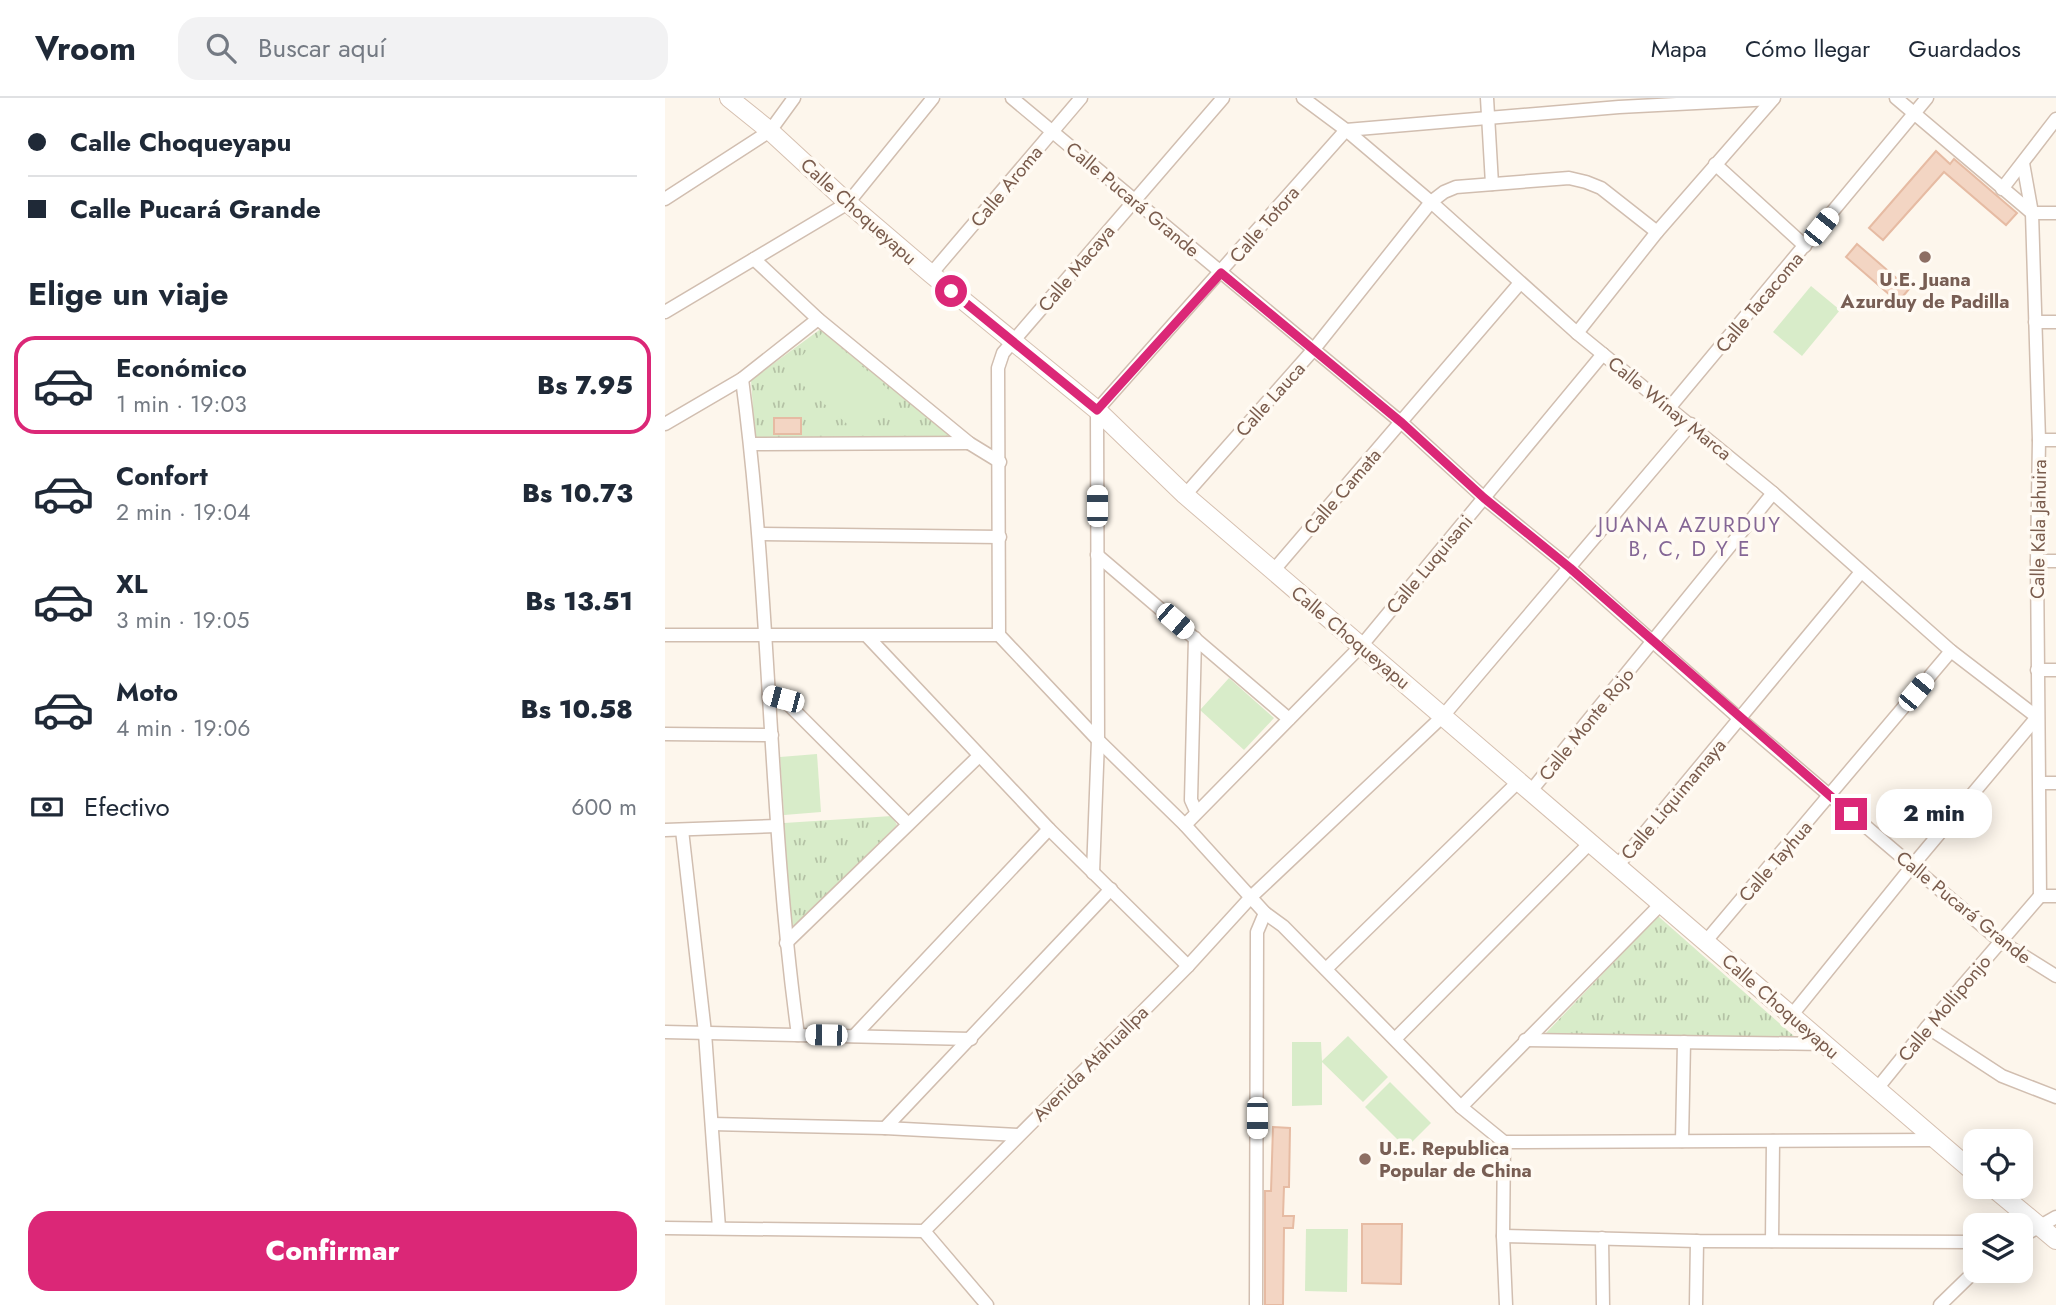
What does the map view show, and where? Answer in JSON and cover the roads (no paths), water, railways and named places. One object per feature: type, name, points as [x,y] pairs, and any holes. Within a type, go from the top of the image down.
[{"type":"street","name":"Calle Choqueyapu","points":[[729,98],[931,274],[1097,410],[1185,495],[1963,1163]]},
{"type":"street","points":[[665,199],[770,131],[794,98]]},
{"type":"street","points":[[665,312],[848,203],[933,98]]},
{"type":"street","name":"Calle Pucará Grande","points":[[1012,98],[1402,423],[1484,498],[1570,568],[1740,719],[2000,941],[2056,976]]},
{"type":"street","name":"Calle Aroma","points":[[931,274],[1081,98]]},
{"type":"street","name":"Calle Macaya","points":[[999,635],[999,368],[1003,352],[1223,98]]},
{"type":"street","name":"Calle Winay Marca","points":[[1303,98],[1346,130],[1431,202],[1577,333],[1773,493],[1951,651],[2037,717]]},
{"type":"street","points":[[1487,98],[1492,184]]},
{"type":"street","points":[[1346,130],[1488,119],[1619,103],[1773,98]]},
{"type":"street","points":[[1577,333],[1657,232],[1773,98]]},
{"type":"street","points":[[1896,98],[2032,213],[2056,213]]},
{"type":"street","name":"Calle Tacacoma","points":[[1670,407],[1927,98]]},
{"type":"street","points":[[2002,189],[2056,120]]},
{"type":"street","name":"Calle Totora","points":[[1097,410],[1346,130]]},
{"type":"street","name":"Calle Kala Jahuira","points":[[2023,163],[2032,213],[2039,440],[2037,717],[2040,896]]},
{"type":"street","points":[[1715,164],[1805,246]]},
{"type":"street","points":[[1431,202],[1456,187],[1569,178],[1601,188],[1657,232]]},
{"type":"street","name":"Calle Lauca","points":[[1185,495],[1314,349],[1431,202]]},
{"type":"street","points":[[754,259],[818,319],[969,443],[1000,462]]},
{"type":"street","name":"Calle Camata","points":[[1273,571],[1520,283]]},
{"type":"street","points":[[665,424],[742,379],[818,319]]},
{"type":"street","points":[[2035,322],[2056,321]]},
{"type":"street","name":"Calle Luquisani","points":[[1185,825],[1362,645],[1603,354]]},
{"type":"street","points":[[742,379],[759,534],[786,943],[798,1035]]},
{"type":"street","points":[[1093,873],[1098,740],[1097,410]]},
{"type":"street","points":[[1443,716],[1691,424]]},
{"type":"street","points":[[2039,440],[2056,440]]},
{"type":"street","points":[[751,444],[969,443]]},
{"type":"street","name":"Calle Monte Rojo","points":[[1326,969],[1524,787],[1652,642],[1773,493]]},
{"type":"street","points":[[759,534],[1000,537]]},
{"type":"street","points":[[1097,555],[1289,719]]},
{"type":"street","points":[[2037,561],[2056,561]]},
{"type":"street","name":"Calle Liquimamaya","points":[[1618,865],[1861,572]]},
{"type":"street","points":[[665,635],[999,635],[1098,740],[1185,825],[1265,913],[1283,926],[1461,1107],[1504,1142],[1935,1140]]},
{"type":"street","points":[[867,636],[1049,829],[1188,966]]},
{"type":"street","points":[[1195,638],[1191,800],[1196,811]]},
{"type":"street","name":"Calle Tayhua","points":[[1706,941],[1951,651]]},
{"type":"street","points":[[2037,670],[2056,670]]},
{"type":"street","points":[[769,696],[783,699],[908,824]]},
{"type":"street","name":"Avenida Atahuallpa","points":[[924,1231],[1188,966],[1251,897],[1443,716]]},
{"type":"street","points":[[1791,1016],[2037,717]]},
{"type":"street","points":[[665,734],[772,735]]},
{"type":"street","points":[[786,943],[979,756]]},
{"type":"street","points":[[2040,783],[2056,783]]},
{"type":"street","points":[[665,830],[777,826]]},
{"type":"street","points":[[854,1036],[1049,829]]},
{"type":"street","points":[[682,830],[705,1033],[719,1228]]},
{"type":"street","points":[[1395,1039],[1591,842]]},
{"type":"street","points":[[885,1128],[1111,889]]},
{"type":"street","points":[[2040,896],[2056,896]]},
{"type":"street","name":"Calle Molliponjo","points":[[1876,1090],[2040,896]]},
{"type":"street","points":[[1461,1107],[1662,903]]},
{"type":"street","points":[[1257,1305],[1257,932],[1265,913]]},
{"type":"street","points":[[1927,1027],[2002,1076],[2056,1097]]},
{"type":"street","points":[[665,1032],[971,1039]]},
{"type":"street","points":[[1525,1040],[1826,1044]]},
{"type":"street","points":[[1682,1141],[1684,1042]]},
{"type":"street","points":[[712,1124],[885,1128],[1018,1135]]},
{"type":"street","points":[[1772,1241],[1773,1141]]},
{"type":"street","points":[[1504,1142],[1503,1236],[1506,1305]]},
{"type":"street","points":[[2007,1199],[2056,1240]]},
{"type":"street","points":[[2033,1231],[2056,1217]]},
{"type":"street","points":[[665,1228],[924,1231],[987,1305]]},
{"type":"street","points":[[1503,1236],[1697,1241],[1963,1242]]},
{"type":"street","points":[[1602,1238],[1603,1305]]},
{"type":"street","points":[[1696,1305],[1697,1241]]},
{"type":"street","points":[[1940,1305],[1963,1283]]},
{"type":"place","name":"U.E. Juana Azurduy de Padilla","points":[[1925,257]]},
{"type":"place","name":"U.E. Republica Popular de China","points":[[1365,1159]]},
{"type":"district","name":"JUANA AZURDUY B, C, D Y E","points":[[1690,537]]}]
